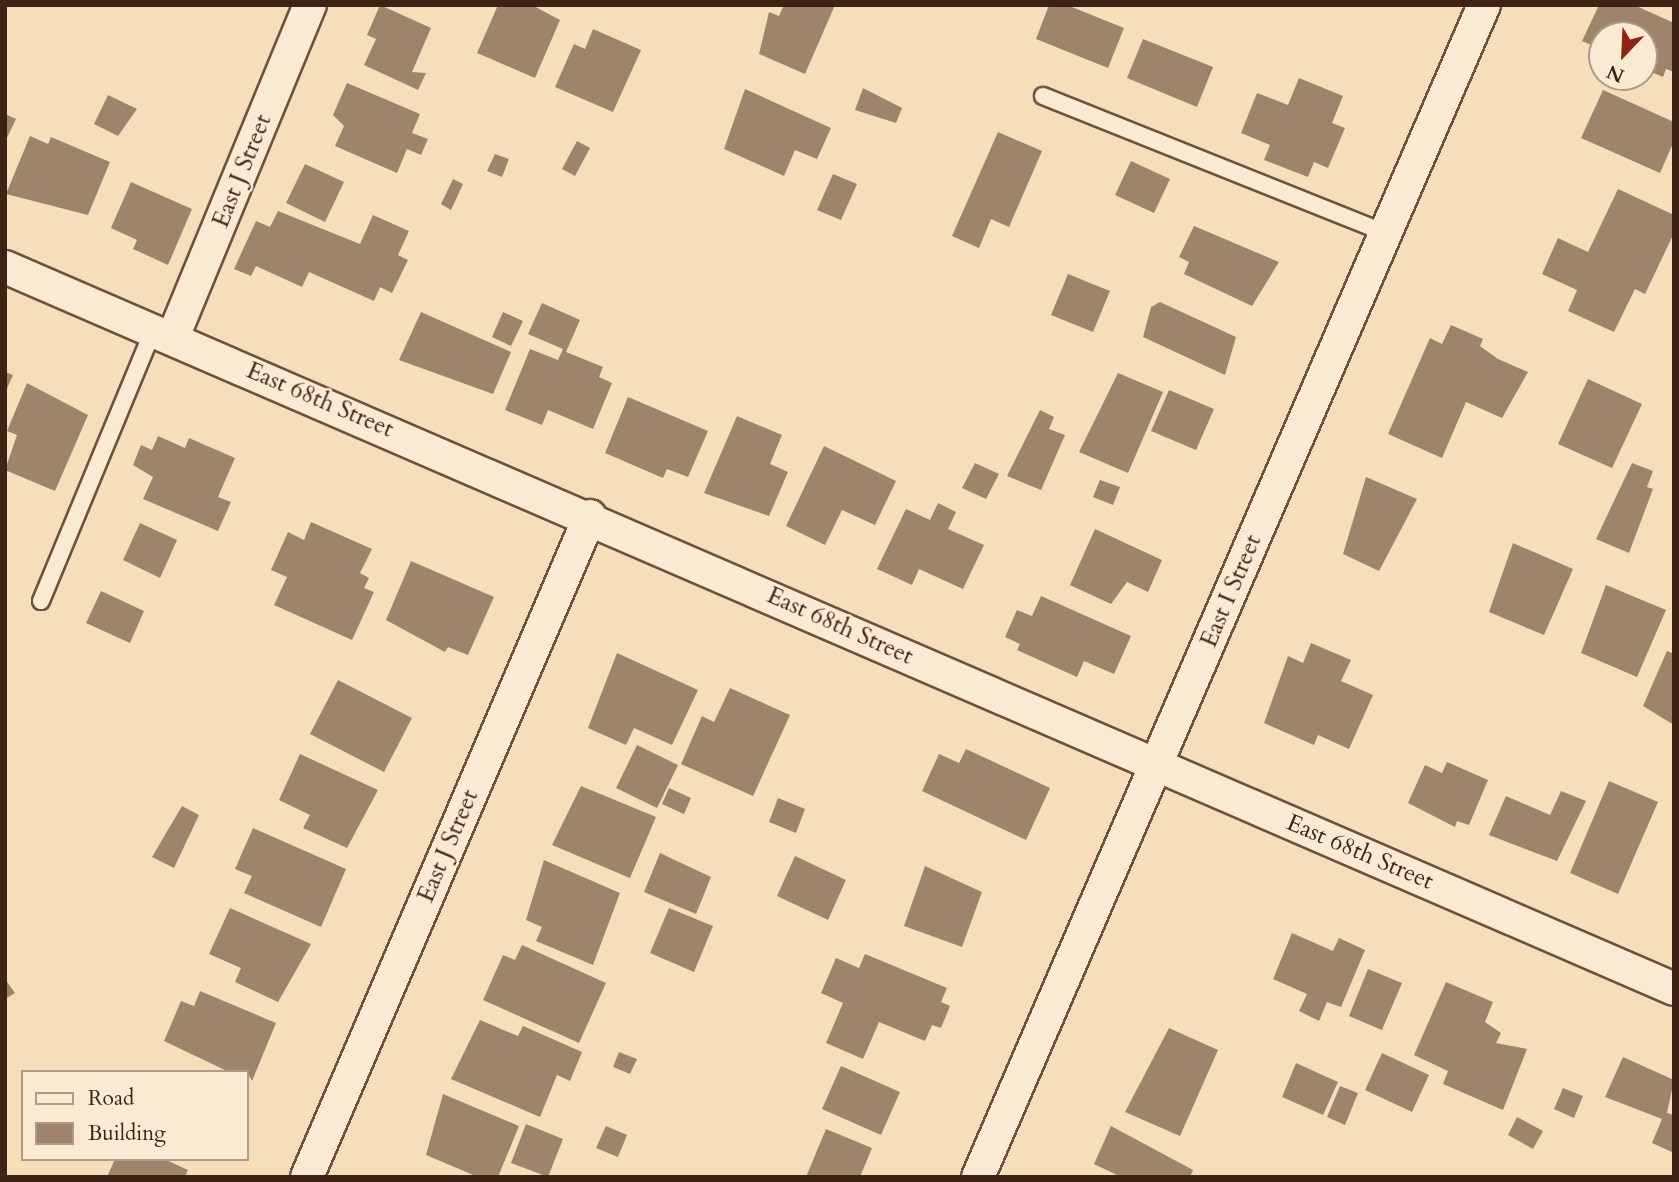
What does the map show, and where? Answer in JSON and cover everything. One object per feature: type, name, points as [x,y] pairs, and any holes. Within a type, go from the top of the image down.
[{"type":"street","name":"East J Street","points":[[164,332],[310,5]]},
{"type":"street","name":"East I Street","points":[[978,1177],[1484,5]]},
{"type":"street","name":"East 68th Street","points":[[5,267],[164,332],[590,516],[1674,989]]},
{"type":"street","name":"East J Street","points":[[307,1177],[590,516]]},
{"type":"lane","points":[[1044,96],[1385,233]]},
{"type":"lane","points":[[41,601],[164,332]]},
{"type":"building","points":[[380,5],[431,28],[412,72],[426,73],[418,90],[364,65],[376,39],[367,35]]},
{"type":"building","points":[[498,5],[532,5],[560,20],[535,78],[477,53]]},
{"type":"building","points":[[784,5],[835,5],[805,74],[759,54],[769,12],[779,16]]},
{"type":"building","points":[[1049,5],[1067,5],[1124,28],[1108,68],[1036,39]]},
{"type":"building","points":[[1599,5],[1634,5],[1674,23],[1674,72],[1666,69],[1663,77],[1658,75],[1658,21],[1591,21]]},
{"type":"building","points":[[1588,28],[1588,44],[1582,41]]},
{"type":"building","points":[[593,29],[641,50],[613,112],[555,87],[574,44],[585,49]]},
{"type":"building","points":[[1143,39],[1213,67],[1197,107],[1127,78]]},
{"type":"building","points":[[1299,78],[1343,96],[1332,123],[1345,128],[1328,168],[1314,162],[1308,177],[1264,160],[1270,145],[1241,133],[1257,93],[1288,105]]},
{"type":"building","points":[[347,83],[420,114],[412,133],[428,139],[421,155],[407,149],[397,173],[335,146],[344,126],[333,115]]},
{"type":"building","points":[[863,88],[902,108],[896,123],[855,110]]},
{"type":"building","points":[[745,89],[831,128],[817,159],[795,150],[784,176],[724,149]]},
{"type":"building","points":[[1603,91],[1674,122],[1674,141],[1660,173],[1581,138]]},
{"type":"building","points":[[108,95],[137,109],[118,136],[94,124]]},
{"type":"building","points":[[5,114],[16,119],[5,142]]},
{"type":"building","points":[[998,132],[1042,151],[1009,227],[991,219],[979,248],[952,236]]},
{"type":"building","points":[[30,136],[48,144],[51,137],[110,162],[88,215],[6,194]]},
{"type":"building","points":[[577,141],[590,148],[575,176],[562,169]]},
{"type":"building","points":[[495,154],[509,159],[502,177],[487,171]]},
{"type":"building","points":[[1131,161],[1170,179],[1154,213],[1115,195]]},
{"type":"building","points":[[305,164],[344,182],[325,222],[286,203]]},
{"type":"building","points":[[833,174],[857,184],[841,220],[817,210]]},
{"type":"building","points":[[453,179],[463,184],[451,210],[441,204]]},
{"type":"building","points":[[131,182],[192,209],[168,265],[133,249],[137,240],[111,228]]},
{"type":"building","points":[[1618,189],[1674,215],[1674,233],[1645,294],[1635,289],[1614,332],[1568,311],[1577,290],[1542,274],[1558,238],[1588,252]]},
{"type":"building","points":[[278,211],[360,244],[373,215],[409,231],[398,255],[408,260],[392,293],[380,287],[374,301],[309,272],[302,287],[256,266],[251,276],[234,269],[256,221],[270,227]]},
{"type":"building","points":[[1194,226],[1279,262],[1252,306],[1184,274],[1189,262],[1179,257]]},
{"type":"building","points":[[1068,274],[1110,291],[1093,332],[1051,315]]},
{"type":"building","points":[[1160,302],[1236,337],[1225,375],[1143,337],[1151,307]]},
{"type":"building","points":[[542,303],[580,320],[566,352],[603,367],[599,377],[612,383],[593,429],[548,410],[542,425],[505,410],[530,349],[558,360],[563,349],[528,334]]},
{"type":"building","points":[[421,312],[511,352],[493,394],[399,360]]},
{"type":"building","points":[[503,312],[523,321],[511,346],[492,337]]},
{"type":"building","points":[[1451,325],[1483,339],[1480,346],[1498,359],[1528,372],[1502,418],[1466,402],[1442,458],[1388,434],[1430,338],[1442,344]]},
{"type":"building","points":[[5,372],[13,375],[5,393]]},
{"type":"building","points":[[1118,373],[1163,392],[1128,473],[1079,452]]},
{"type":"building","points":[[1588,379],[1642,404],[1612,468],[1558,444]]},
{"type":"building","points":[[27,383],[88,415],[55,491],[5,470],[17,435],[7,431]]},
{"type":"building","points":[[1169,390],[1214,409],[1196,450],[1151,431]]},
{"type":"building","points":[[628,397],[708,431],[688,477],[667,469],[663,478],[605,453]]},
{"type":"building","points":[[1040,410],[1054,417],[1049,429],[1065,435],[1041,490],[1007,476]]},
{"type":"building","points":[[737,416],[782,435],[770,464],[788,472],[769,516],[704,493]]},
{"type":"building","points":[[158,436],[185,448],[189,438],[235,458],[218,497],[231,502],[218,531],[143,499],[153,477],[133,465],[141,445],[152,450]]},
{"type":"building","points":[[824,446],[896,481],[875,525],[842,510],[825,545],[786,526]]},
{"type":"building","points":[[975,463],[999,474],[986,499],[962,488]]},
{"type":"building","points":[[1632,463],[1653,471],[1647,487],[1653,489],[1629,553],[1596,539]]},
{"type":"building","points":[[1366,477],[1417,499],[1379,571],[1343,554]]},
{"type":"building","points":[[1100,480],[1120,487],[1113,505],[1093,497]]},
{"type":"building","points":[[938,503],[956,512],[948,529],[984,545],[963,589],[919,569],[912,585],[877,569],[906,509],[930,520]]},
{"type":"building","points":[[311,522],[372,549],[360,573],[369,578],[364,588],[374,592],[352,640],[274,605],[287,577],[271,570],[288,532],[304,540]]},
{"type":"building","points":[[140,523],[177,540],[160,578],[123,560]]},
{"type":"building","points":[[1095,529],[1162,560],[1148,592],[1127,582],[1111,604],[1070,585]]},
{"type":"building","points":[[1513,543],[1573,569],[1544,635],[1489,612]]},
{"type":"building","points":[[411,561],[494,597],[468,655],[448,647],[445,652],[386,620]]},
{"type":"building","points":[[1606,585],[1666,610],[1637,677],[1581,653]]},
{"type":"building","points":[[101,591],[144,611],[130,643],[86,623]]},
{"type":"building","points":[[1041,596],[1131,636],[1114,674],[1084,661],[1077,677],[1017,650],[1020,644],[1005,637],[1017,610],[1032,616]]},
{"type":"building","points":[[1311,643],[1351,660],[1341,681],[1373,695],[1349,749],[1318,735],[1314,745],[1264,723],[1288,656],[1303,663]]},
{"type":"building","points":[[1667,651],[1674,654],[1674,725],[1643,706]]},
{"type":"building","points":[[617,653],[698,690],[672,745],[634,728],[626,745],[588,728]]},
{"type":"building","points":[[338,680],[412,718],[384,772],[310,734]]},
{"type":"building","points":[[730,688],[790,715],[753,796],[681,764],[702,716],[714,722]]},
{"type":"building","points":[[637,745],[678,765],[657,808],[616,788]]},
{"type":"building","points":[[966,749],[1050,788],[1026,840],[922,791],[939,754],[959,763]]},
{"type":"building","points":[[300,754],[378,790],[347,848],[303,828],[310,815],[279,800]]},
{"type":"building","points":[[1447,762],[1488,780],[1469,825],[1457,821],[1455,827],[1408,803],[1425,765],[1442,773]]},
{"type":"building","points":[[1609,781],[1658,802],[1618,894],[1570,873]]},
{"type":"building","points":[[581,786],[656,817],[630,878],[552,845]]},
{"type":"building","points":[[669,788],[691,798],[684,814],[662,804]]},
{"type":"building","points":[[1561,791],[1586,801],[1557,861],[1489,835],[1506,796],[1550,815]]},
{"type":"building","points":[[778,798],[805,809],[796,833],[769,822]]},
{"type":"building","points":[[182,806],[199,815],[174,868],[152,857]]},
{"type":"building","points":[[253,828],[346,869],[321,927],[244,893],[252,876],[235,869]]},
{"type":"building","points":[[660,853],[711,877],[696,914],[644,892]]},
{"type":"building","points":[[795,856],[846,880],[828,920],[777,896]]},
{"type":"building","points":[[544,860],[620,893],[593,965],[536,941],[542,927],[526,920]]},
{"type":"building","points":[[925,866],[982,892],[962,947],[904,926]]},
{"type":"building","points":[[230,908],[311,944],[278,1002],[235,982],[241,968],[209,954]]},
{"type":"building","points":[[669,908],[713,926],[694,972],[650,953]]},
{"type":"building","points":[[1292,933],[1333,951],[1339,938],[1365,950],[1341,1007],[1327,1002],[1319,1021],[1299,1011],[1307,994],[1273,979]]},
{"type":"building","points":[[522,945],[606,983],[579,1043],[483,1000],[503,955],[515,960]]},
{"type":"building","points":[[865,954],[947,988],[941,1002],[950,1006],[941,1028],[932,1025],[925,1041],[879,1022],[863,1059],[826,1043],[843,1003],[821,993],[836,958],[859,968]]},
{"type":"building","points":[[1368,969],[1402,983],[1382,1030],[1349,1016]]},
{"type":"building","points":[[5,979],[15,993],[5,999]]},
{"type":"building","points":[[1446,982],[1493,1002],[1485,1022],[1501,1033],[1496,1043],[1527,1049],[1503,1110],[1443,1084],[1448,1071],[1414,1055]]},
{"type":"building","points":[[200,991],[276,1023],[252,1081],[248,1070],[225,1070],[164,1041],[181,1001],[194,1006]]},
{"type":"building","points":[[480,1020],[518,1036],[523,1026],[582,1052],[570,1081],[557,1075],[540,1117],[451,1079]]},
{"type":"building","points":[[1169,1028],[1218,1050],[1180,1136],[1125,1112]]},
{"type":"building","points":[[619,1052],[637,1059],[630,1074],[613,1067]]},
{"type":"building","points":[[1382,1053],[1429,1075],[1412,1112],[1365,1090]]},
{"type":"building","points":[[1623,1057],[1674,1080],[1667,1113],[1674,1115],[1674,1153],[1652,1143],[1662,1119],[1605,1097]]},
{"type":"building","points":[[1296,1063],[1338,1082],[1323,1115],[1282,1097]]},
{"type":"building","points":[[841,1066],[900,1092],[881,1135],[822,1109]]},
{"type":"building","points":[[1340,1086],[1358,1093],[1345,1125],[1327,1117]]},
{"type":"building","points":[[1563,1088],[1583,1096],[1574,1118],[1554,1109]]},
{"type":"building","points":[[443,1094],[519,1126],[498,1177],[478,1177],[426,1155]]},
{"type":"building","points":[[1517,1117],[1543,1131],[1533,1149],[1508,1135]]},
{"type":"building","points":[[526,1124],[563,1139],[548,1177],[511,1163]]},
{"type":"building","points":[[606,1126],[627,1135],[618,1157],[596,1148]]},
{"type":"building","points":[[1111,1126],[1193,1170],[1190,1177],[1121,1177],[1094,1164]]},
{"type":"building","points":[[826,1129],[872,1148],[860,1177],[806,1177]]},
{"type":"building","points":[[114,1161],[168,1161],[188,1170],[185,1177],[107,1177]]}]
